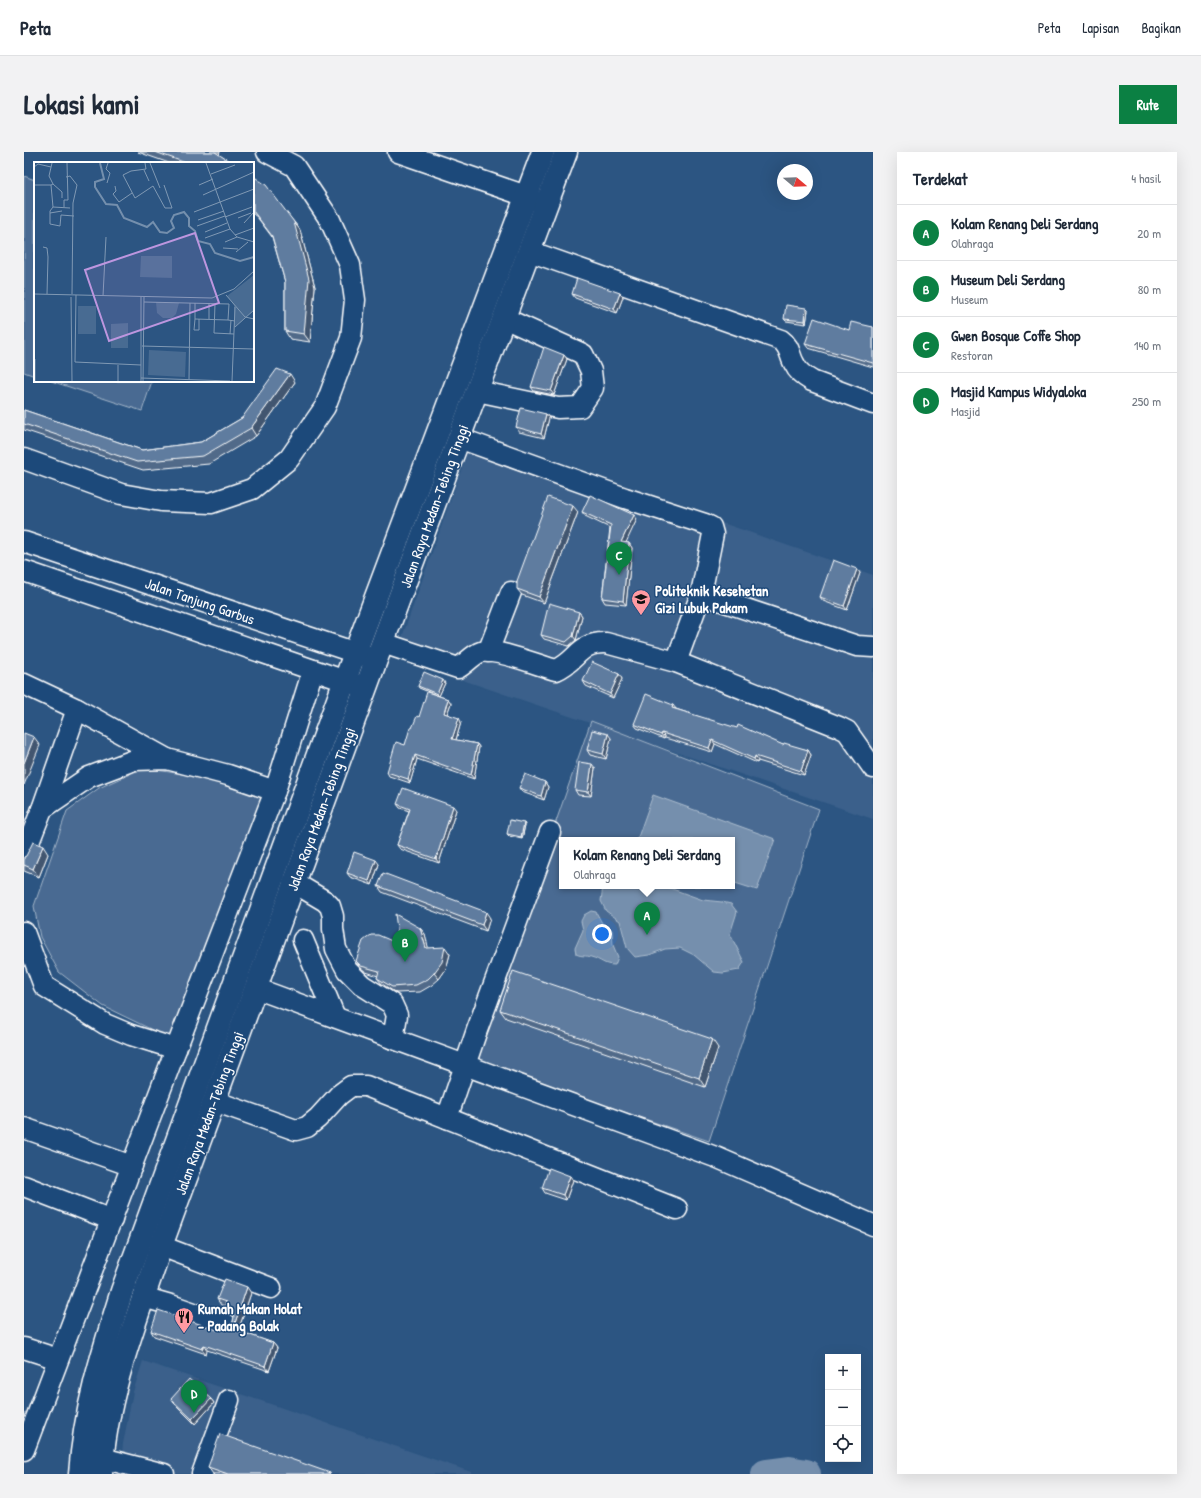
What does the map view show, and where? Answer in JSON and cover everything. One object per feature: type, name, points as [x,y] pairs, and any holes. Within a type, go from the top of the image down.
[{"type":"highway","name":"Jalan Raya Medan-Tebing Tinggi","points":[[80,1474],[86,1419],[94,1384],[122,1291],[345,680],[542,152]]},
{"type":"highway","name":"Jalan Raya Medan-Tebing Tinggi","points":[[102,1466],[108,1420],[129,1342],[161,1246],[293,882],[566,152]]},
{"type":"street","points":[[24,459],[121,494],[161,501],[211,503],[252,489],[289,459],[325,407],[351,338],[355,300],[350,265],[330,220],[294,166],[267,152]]},
{"type":"street","points":[[398,152],[526,196],[546,206]]},
{"type":"street","points":[[529,251],[781,340],[786,343],[794,364],[804,376],[873,404]]},
{"type":"street","points":[[477,390],[558,408],[580,408],[593,388],[591,371],[582,354],[504,318]]},
{"type":"street","points":[[459,438],[711,527],[713,534],[702,594],[676,662]]},
{"type":"street","name":"Jalan Tanjung Garbus","points":[[24,542],[355,653],[379,652],[458,668],[480,652],[488,652]]},
{"type":"street","name":"Jalan Tanjung Garbus","points":[[24,571],[366,688]]},
{"type":"street","points":[[511,592],[488,652],[505,654],[556,670],[563,668],[586,646],[596,643],[606,643],[676,662],[847,731],[873,768]]},
{"type":"street","points":[[702,594],[857,646],[873,647]]},
{"type":"street","points":[[24,1450],[28,1428],[58,1359],[276,791],[313,670]]},
{"type":"street","points":[[24,684],[77,709],[167,759],[228,775],[276,791]]},
{"type":"street","points":[[24,855],[42,809],[77,709]]},
{"type":"street","points":[[42,809],[89,777],[134,760],[167,759]]},
{"type":"street","points":[[447,1118],[550,832]]},
{"type":"street","points":[[293,882],[325,901],[330,906],[333,916],[336,949],[347,970],[362,985],[392,1004],[397,1015],[393,1039]]},
{"type":"street","points":[[24,932],[44,986]]},
{"type":"street","points":[[303,940],[335,1017]]},
{"type":"street","points":[[24,979],[44,986],[105,1024],[176,1049]]},
{"type":"street","points":[[255,988],[718,1158],[873,1225]]},
{"type":"street","points":[[214,1101],[296,1130],[307,1127],[318,1118],[338,1095],[351,1086],[366,1086],[677,1209]]},
{"type":"street","points":[[24,1128],[132,1166]]},
{"type":"street","points":[[24,1186],[112,1220]]},
{"type":"street","points":[[161,1246],[271,1288]]},
{"type":"street","points":[[143,1297],[226,1324]]},
{"type":"street","points":[[24,1348],[58,1359]]},
{"type":"street","points":[[202,1474],[229,1400]]},
{"type":"street","points":[[102,1466],[164,1474]]},
{"type":"shaded area","points":[[24,176],[34,180],[34,376],[24,372]]},
{"type":"shaded area","points":[[54,382],[152,382],[142,411]]},
{"type":"shaded area","name":"Politeknik Kesehetan Gizi Lubuk Pakam","points":[[473,437],[873,575],[873,819],[395,657]]},
{"type":"shaded area","points":[[591,721],[819,809],[709,1141],[473,1060]]},
{"type":"shaded area","points":[[143,768],[202,777],[264,797],[171,1039],[103,1006],[59,972],[40,937],[34,906],[67,811],[99,788]]},
{"type":"shaded area","points":[[653,795],[775,839],[757,890],[735,883],[735,837],[638,837]]},
{"type":"shaded area","points":[[603,889],[672,889],[703,900],[731,904],[737,912],[730,934],[744,962],[739,970],[723,973],[714,972],[694,955],[680,948],[665,949],[649,955],[635,957],[627,948],[620,921],[606,911],[601,901]]},
{"type":"shaded area","points":[[591,911],[596,912],[602,923],[612,930],[613,945],[618,957],[615,965],[608,964],[589,956],[576,954],[575,948],[583,930],[581,921],[584,915]]},
{"type":"shaded area","points":[[143,1361],[471,1472],[471,1474],[120,1474],[123,1444],[133,1392]]},
{"type":"building","points":[[155,152],[215,152],[230,162],[183,162]]},
{"type":"building","points":[[254,177],[266,185],[294,222],[309,279],[304,334],[285,331],[285,282],[272,236],[254,212]]},
{"type":"building","points":[[577,278],[620,293],[614,309],[572,294]]},
{"type":"building","points":[[786,305],[806,308],[805,321],[784,319]]},
{"type":"building","points":[[814,318],[849,330],[851,322],[873,327],[873,363],[805,344]]},
{"type":"building","points":[[544,347],[564,355],[551,391],[531,387]]},
{"type":"building","points":[[277,369],[290,374],[251,428],[203,456],[137,462],[24,424],[24,410],[142,450],[201,442],[242,418]]},
{"type":"building","points":[[521,408],[546,414],[541,434],[516,427]]},
{"type":"building","points":[[590,495],[634,515],[621,542],[629,543],[623,601],[602,598],[611,525],[582,512]]},
{"type":"building","points":[[548,497],[573,506],[539,597],[517,589],[517,581]]},
{"type":"building","points":[[833,560],[857,569],[844,606],[820,597]]},
{"type":"building","points":[[549,603],[579,612],[573,636],[566,642],[541,635]]},
{"type":"building","points":[[592,662],[619,674],[610,694],[583,681]]},
{"type":"building","points":[[424,672],[443,680],[437,694],[418,686]]},
{"type":"building","points":[[427,692],[448,699],[444,713],[459,718],[452,739],[477,744],[471,775],[415,755],[408,779],[387,772],[396,742],[405,745],[410,728],[412,728],[417,716],[419,717]]},
{"type":"building","points":[[646,694],[673,705],[672,708],[737,728],[738,725],[783,745],[784,743],[808,750],[801,771],[755,756],[754,759],[712,740],[709,748],[662,733],[661,735],[634,724]]},
{"type":"building","points":[[592,730],[608,734],[603,754],[587,750]]},
{"type":"building","points":[[24,733],[34,737],[24,763]]},
{"type":"building","points":[[579,762],[592,764],[588,792],[575,790]]},
{"type":"building","points":[[525,774],[545,782],[541,796],[519,788]]},
{"type":"building","points":[[403,788],[453,806],[436,859],[397,845],[410,809],[397,804]]},
{"type":"building","points":[[510,820],[524,823],[521,837],[507,834]]},
{"type":"building","points":[[33,842],[43,846],[33,869],[24,865],[24,857],[26,856]]},
{"type":"building","points":[[354,852],[376,860],[369,881],[347,873]]},
{"type":"building","points":[[383,873],[486,912],[482,925],[378,886]]},
{"type":"building","points":[[395,914],[420,928],[426,948],[445,947],[442,962],[434,973],[428,979],[416,985],[392,987],[377,978],[379,971],[361,966],[356,961],[363,941],[371,935],[378,935],[399,944]]},
{"type":"building","points":[[513,971],[712,1039],[699,1078],[500,1010]]},
{"type":"building","points":[[549,1168],[570,1176],[563,1195],[542,1188]]},
{"type":"building","points":[[225,1279],[247,1287],[233,1329],[273,1343],[265,1366],[204,1345],[202,1349],[151,1331],[158,1310],[217,1330],[225,1330],[230,1328],[234,1316],[231,1311],[225,1307],[226,1302],[217,1299]]},
{"type":"building","points":[[189,1379],[211,1399],[192,1419],[171,1399]]},
{"type":"building","points":[[220,1434],[330,1474],[228,1474],[208,1467]]},
{"type":"waterway","points":[[766,1474],[789,1471],[806,1474]]},
{"type":"place","name":"Gwen Bosque Coffe Shop","points":[[619,575]]},
{"type":"place","name":"Politeknik Kesehetan Gizi Lubuk Pakam","points":[[641,616]]},
{"type":"place","name":"Kolam Renang Deli Serdang","points":[[647,935]]},
{"type":"place","name":"Museum Deli Serdang","points":[[405,962]]},
{"type":"place","name":"Rumah Makan Holat - Padang Bolak","points":[[184,1334]]},
{"type":"place","name":"Masjid Kampus Widyaloka","points":[[194,1413]]}]
